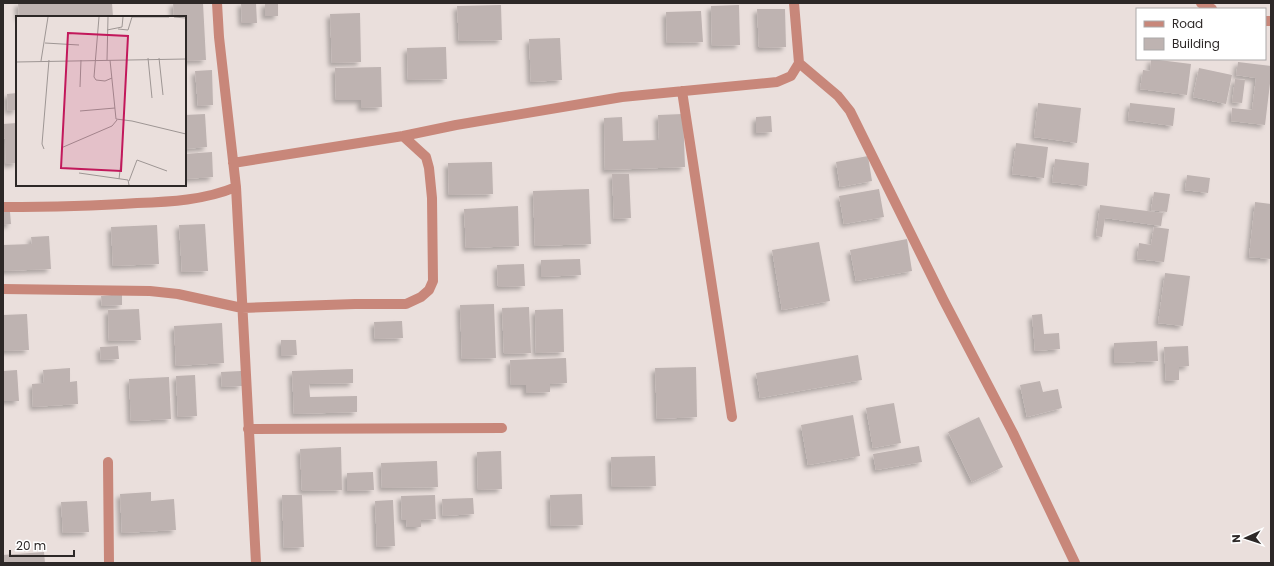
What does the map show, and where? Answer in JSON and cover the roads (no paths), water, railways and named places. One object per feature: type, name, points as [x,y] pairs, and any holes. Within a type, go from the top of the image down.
[{"type":"street","points":[[217,3],[219,37],[236,188],[256,563]]},
{"type":"street","points":[[233,163],[403,136],[622,97],[777,82],[791,76],[799,63],[794,3]]},
{"type":"street","points":[[1201,3],[1210,8]]},
{"type":"street","points":[[799,63],[838,96],[850,111],[943,299],[1012,433],[1075,563]]},
{"type":"street","points":[[682,91],[732,417]]},
{"type":"street","points":[[3,288],[150,291],[178,294],[242,308],[355,304],[406,304],[421,298],[429,290],[433,281],[432,198],[429,168],[426,156],[403,136]]},
{"type":"street","points":[[3,207],[115,205],[167,202],[221,194],[236,188]]},
{"type":"street","points":[[248,429],[502,428]]},
{"type":"street","points":[[108,462],[109,563]]}]
